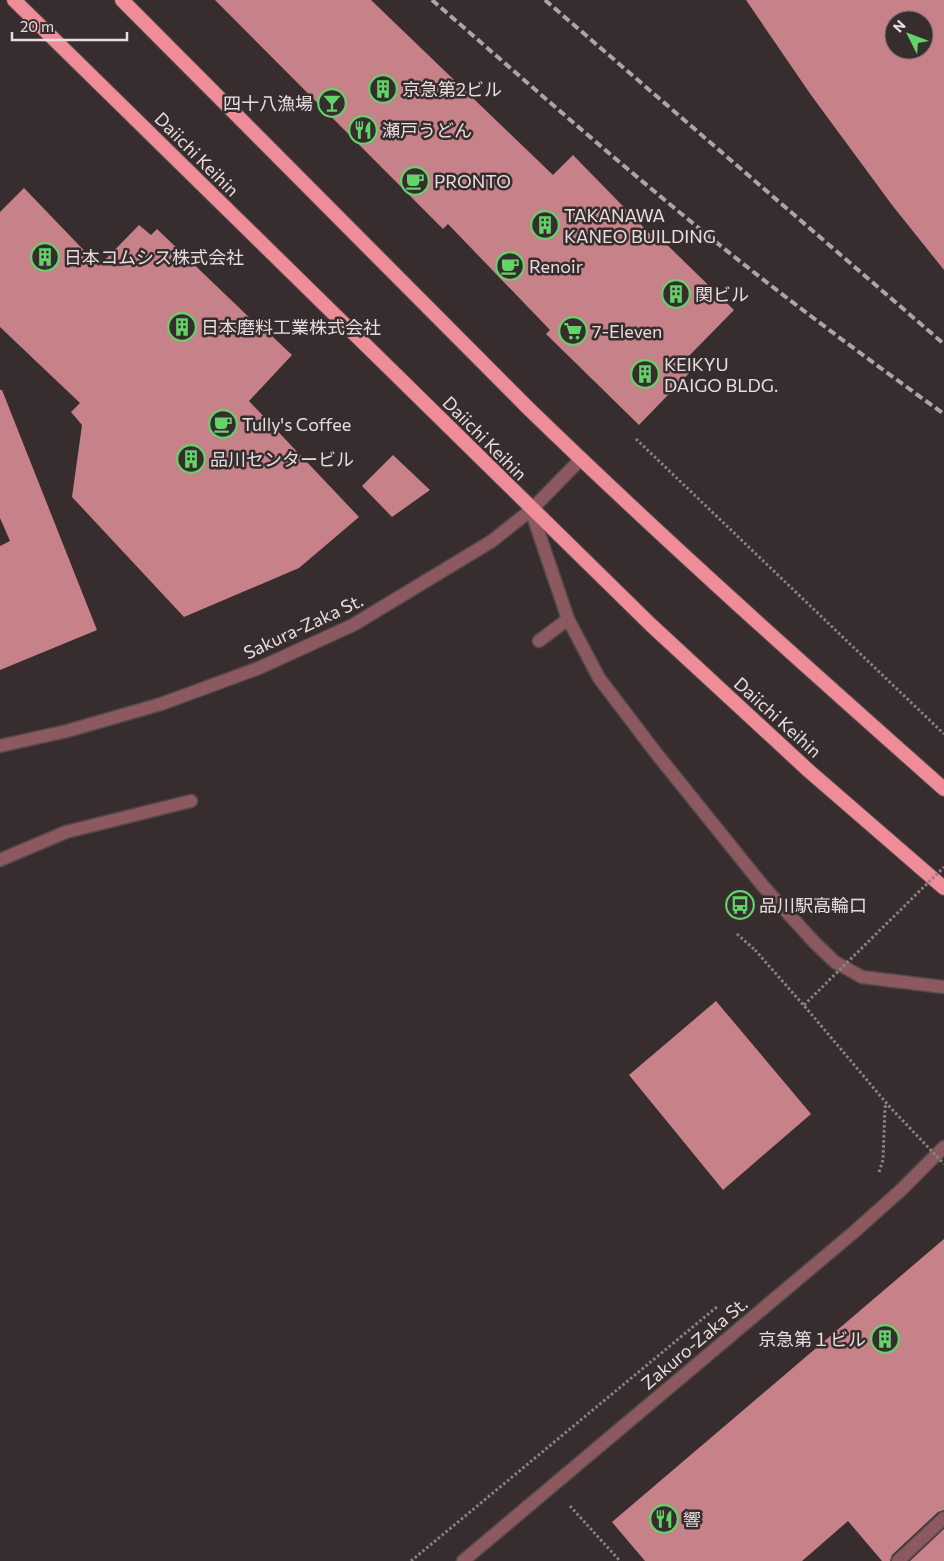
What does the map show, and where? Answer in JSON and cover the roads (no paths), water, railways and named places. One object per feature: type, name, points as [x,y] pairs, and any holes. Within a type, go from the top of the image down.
[{"type":"highway","name":"Daiichi Keihin","points":[[14,0],[665,639],[817,777],[944,888]]},
{"type":"highway","points":[[122,0],[581,459],[722,590],[944,789]]},
{"type":"street","name":"Sakura-Zaka St.","points":[[0,746],[67,731],[161,704],[259,668],[353,625],[492,541],[532,510],[581,459]]},
{"type":"street","points":[[532,510],[568,619],[599,678],[656,753],[764,886],[815,943],[835,962],[862,977],[944,987]]},
{"type":"street","points":[[540,641],[568,619]]},
{"type":"street","points":[[0,860],[66,832],[191,801]]},
{"type":"street","name":"Zakuro-Zaka St.","points":[[463,1561],[854,1232],[901,1190],[944,1147]]},
{"type":"street","points":[[898,1561],[944,1518]]},
{"type":"railway","points":[[432,0],[666,201],[730,253],[820,323],[944,414]]},
{"type":"railway","points":[[545,0],[944,344]]},
{"type":"place","name":"京急第2ビル","points":[[383,89]]},
{"type":"place","name":"四十八漁場","points":[[332,103]]},
{"type":"place","name":"瀬戸うどん","points":[[363,130]]},
{"type":"place","name":"PRONTO","points":[[415,181]]},
{"type":"place","name":"TAKANAWA KANEO BUILDING","points":[[545,225]]},
{"type":"place","name":"日本コムシス株式会社","points":[[45,257]]},
{"type":"place","name":"Renoir","points":[[510,266]]},
{"type":"place","name":"関ビル","points":[[676,294]]},
{"type":"place","name":"日本磨料工業株式会社","points":[[182,327]]},
{"type":"place","name":"7-Eleven","points":[[573,331]]},
{"type":"place","name":"KEIKYU DAIGO BLDG.","points":[[645,374]]},
{"type":"place","name":"Tully's Coffee","points":[[223,424]]},
{"type":"place","name":"品川センタービル","points":[[191,459]]},
{"type":"place","name":"品川駅高輪口","points":[[740,905]]},
{"type":"place","name":"京急第１ビル","points":[[885,1339]]},
{"type":"place","name":"響","points":[[664,1519]]}]
